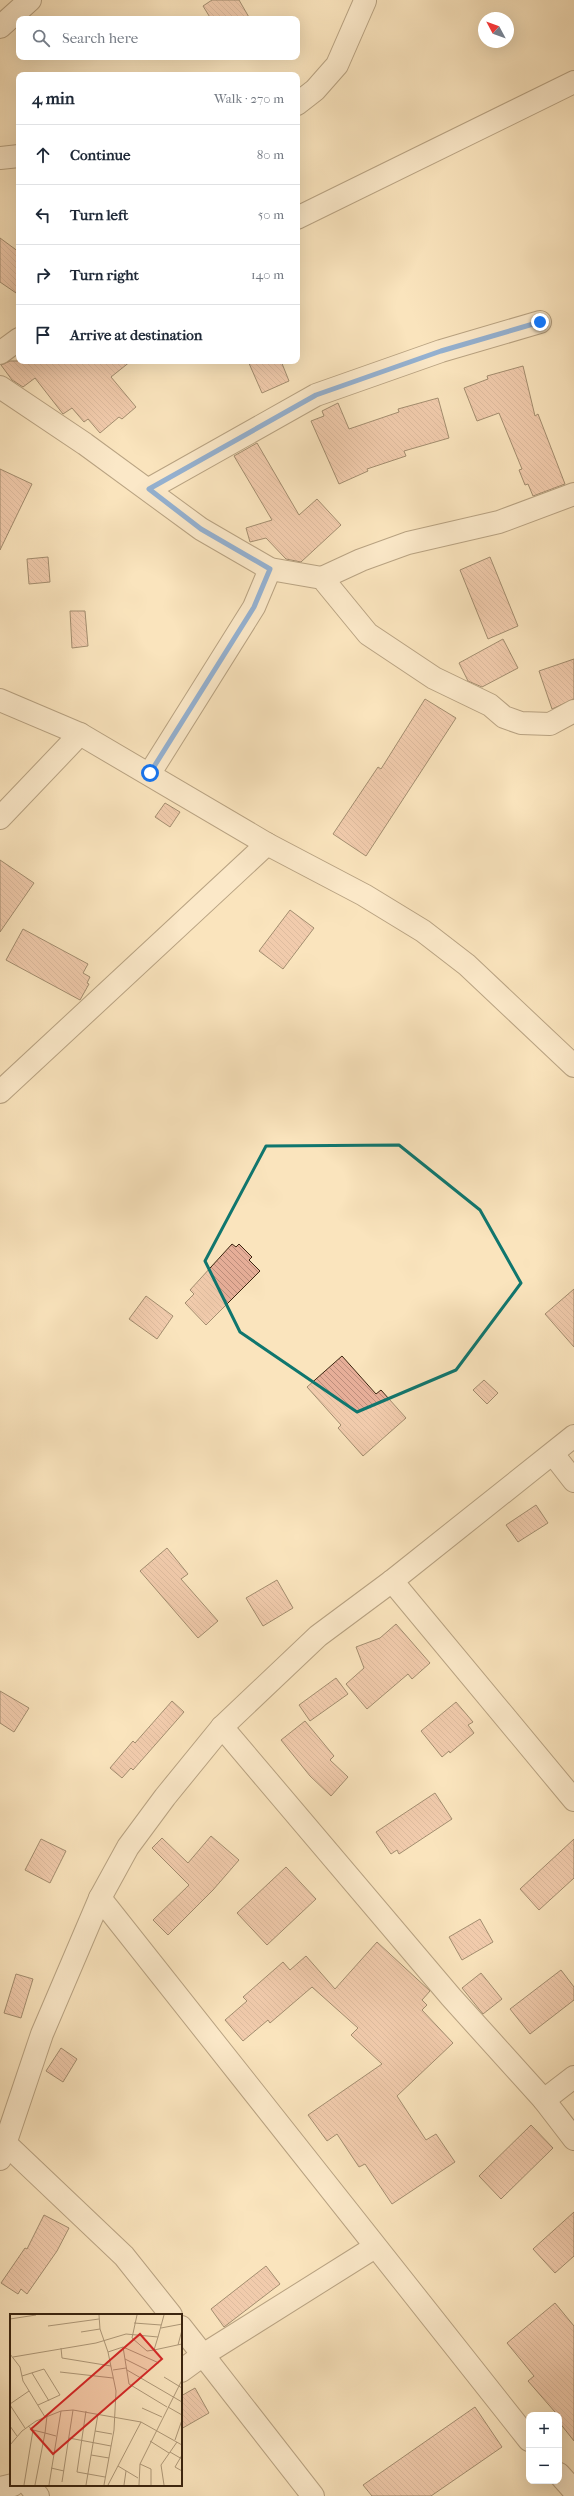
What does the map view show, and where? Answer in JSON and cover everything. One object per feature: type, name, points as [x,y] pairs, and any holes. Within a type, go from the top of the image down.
[{"type":"street","points":[[0,27],[30,0]]},
{"type":"street","points":[[300,102],[315,90],[337,64],[365,0]]},
{"type":"street","points":[[300,217],[574,82]]},
{"type":"street","points":[[0,158],[16,156]]},
{"type":"street","points":[[149,489],[316,395],[441,351],[540,322]]},
{"type":"street","points":[[0,353],[16,341]]},
{"type":"street","points":[[0,387],[149,489],[201,529],[270,569],[322,578],[361,560],[408,543],[499,522],[574,494]]},
{"type":"street","points":[[150,773],[254,607],[270,569]]},
{"type":"street","points":[[322,578],[368,634],[434,678],[490,706],[504,717],[522,723],[550,724],[574,711]]},
{"type":"street","points":[[0,700],[80,734],[150,773],[267,844],[364,895],[423,931],[467,965],[574,1066]]},
{"type":"street","points":[[0,818],[80,734]]},
{"type":"street","points":[[0,1092],[267,844]]},
{"type":"street","points":[[171,2314],[124,2256],[3,2151],[42,2034],[100,1898],[128,1847],[165,1797],[222,1727],[318,1636],[392,1581],[574,1436]]},
{"type":"street","points":[[553,1454],[574,1480]]},
{"type":"street","points":[[392,1581],[574,1800]]},
{"type":"street","points":[[222,1727],[451,1997],[544,2100],[574,2139]]},
{"type":"street","points":[[100,1898],[526,2436]]},
{"type":"street","points":[[544,2100],[574,2077]]},
{"type":"street","points":[[182,2369],[203,2354],[375,2247]]},
{"type":"street","points":[[182,2328],[313,2496]]},
{"type":"street","points":[[562,2477],[574,2491]]},
{"type":"street","points":[[0,2488],[10,2486]]},
{"type":"street","points":[[30,2486],[38,2496]]},
{"type":"highlighted area","points":[[399,1145],[480,1210],[521,1283],[456,1370],[357,1412],[240,1332],[205,1261],[266,1146]]},
{"type":"building","points":[[212,0],[239,0],[248,16],[209,16],[203,6]]},
{"type":"building","points":[[0,238],[16,250],[16,293],[0,282]]},
{"type":"building","points":[[10,361],[16,361],[16,364],[127,364],[111,377],[136,407],[122,419],[119,417],[100,433],[88,419],[84,422],[72,408],[63,414],[35,378],[23,387],[12,380],[1,365]]},
{"type":"building","points":[[249,364],[282,364],[289,381],[262,393]]},
{"type":"building","points":[[523,366],[535,416],[538,414],[565,484],[533,496],[528,484],[525,485],[519,470],[522,469],[499,413],[477,421],[464,388],[488,379],[487,376]]},
{"type":"building","points":[[438,398],[449,438],[404,451],[406,456],[367,469],[368,471],[339,484],[311,421],[324,416],[322,411],[338,403],[349,429],[399,412],[398,409]]},
{"type":"building","points":[[257,443],[299,515],[317,499],[341,525],[301,562],[286,559],[266,538],[250,542],[246,528],[272,520],[234,456]]},
{"type":"building","points":[[0,469],[32,484],[0,550]]},
{"type":"building","points":[[48,557],[50,582],[29,584],[27,559]]},
{"type":"building","points":[[490,557],[518,626],[488,639],[460,570]]},
{"type":"building","points":[[70,611],[85,611],[88,646],[72,648]]},
{"type":"building","points":[[503,639],[518,668],[482,687],[468,681],[459,663]]},
{"type":"building","points":[[574,659],[574,699],[552,709],[539,671]]},
{"type":"building","points":[[425,699],[456,718],[366,856],[333,834],[378,767],[381,769]]},
{"type":"building","points":[[165,803],[180,812],[170,827],[155,817]]},
{"type":"building","points":[[0,860],[34,883],[0,932]]},
{"type":"building","points":[[290,910],[314,928],[283,969],[259,951]]},
{"type":"building","points":[[23,929],[88,964],[83,973],[90,977],[87,983],[89,984],[80,1000],[6,960]]},
{"type":"building","points":[[232,1244],[236,1247],[239,1244],[252,1257],[249,1260],[260,1271],[206,1325],[185,1303],[194,1294],[190,1290]]},
{"type":"building","points":[[574,1289],[574,1347],[545,1314]]},
{"type":"building","points":[[146,1296],[173,1316],[157,1339],[129,1319]]},
{"type":"building","points":[[342,1356],[376,1394],[381,1390],[406,1418],[363,1456],[338,1428],[341,1425],[307,1387]]},
{"type":"building","points":[[484,1380],[498,1393],[487,1404],[473,1390]]},
{"type":"building","points":[[536,1505],[548,1523],[518,1542],[506,1525]]},
{"type":"building","points":[[167,1548],[188,1574],[181,1579],[218,1621],[198,1638],[140,1571]]},
{"type":"building","points":[[277,1580],[293,1608],[263,1626],[246,1598]]},
{"type":"building","points":[[396,1624],[430,1663],[412,1679],[408,1674],[367,1709],[346,1684],[364,1668],[356,1647],[380,1638]]},
{"type":"building","points":[[336,1678],[348,1694],[310,1721],[299,1705]]},
{"type":"building","points":[[0,1691],[29,1708],[14,1732],[0,1723]]},
{"type":"building","points":[[172,1701],[184,1712],[133,1770],[131,1768],[122,1778],[110,1768],[133,1741],[135,1743]]},
{"type":"building","points":[[456,1702],[473,1722],[468,1725],[474,1733],[450,1753],[449,1751],[442,1757],[421,1731]]},
{"type":"building","points":[[305,1721],[334,1756],[330,1760],[348,1777],[331,1796],[310,1776],[281,1740]]},
{"type":"building","points":[[435,1793],[452,1819],[399,1854],[397,1850],[391,1854],[376,1832]]},
{"type":"building","points":[[211,1836],[239,1860],[213,1890],[168,1935],[153,1920],[189,1885],[152,1848],[162,1838],[188,1863]]},
{"type":"building","points":[[41,1839],[66,1851],[50,1883],[25,1870]]},
{"type":"building","points":[[574,1839],[574,1878],[539,1910],[520,1889]]},
{"type":"building","points":[[286,1867],[316,1899],[267,1945],[237,1913]]},
{"type":"building","points":[[480,1919],[493,1942],[462,1960],[449,1937]]},
{"type":"building","points":[[377,1942],[430,1991],[422,2000],[427,2005],[422,2010],[453,2043],[397,2096],[426,2140],[436,2134],[455,2162],[392,2204],[365,2164],[359,2167],[337,2134],[327,2141],[308,2115],[382,2064],[351,2035],[358,2028],[312,1987],[270,2023],[268,2020],[243,2041],[225,2020],[247,2001],[243,1997],[283,1962],[290,1970],[306,1956],[335,1989]]},
{"type":"building","points":[[561,1970],[574,1987],[574,2000],[530,2034],[510,2009]]},
{"type":"building","points":[[481,1973],[502,1999],[483,2014],[462,1988]]},
{"type":"building","points":[[16,1974],[33,1979],[21,2018],[4,2013]]},
{"type":"building","points":[[61,2048],[77,2059],[63,2082],[46,2071]]},
{"type":"building","points":[[531,2125],[553,2148],[501,2199],[479,2176]]},
{"type":"building","points":[[574,2212],[574,2256],[555,2273],[533,2249]]},
{"type":"building","points":[[44,2215],[69,2228],[57,2251],[27,2294],[21,2289],[18,2294],[1,2283],[25,2248],[27,2249]]},
{"type":"building","points":[[266,2266],[280,2284],[224,2327],[211,2309]]},
{"type":"building","points":[[555,2303],[574,2326],[574,2441],[562,2426],[562,2412],[555,2412],[528,2381],[534,2376],[507,2343]]},
{"type":"building","points":[[195,2388],[209,2413],[182,2428],[182,2395]]},
{"type":"building","points":[[475,2407],[502,2447],[431,2496],[372,2496],[363,2485]]},
{"type":"route","points":[[150,773],[254,607],[270,569],[201,529],[149,489],[316,395],[441,351],[540,322]]}]
